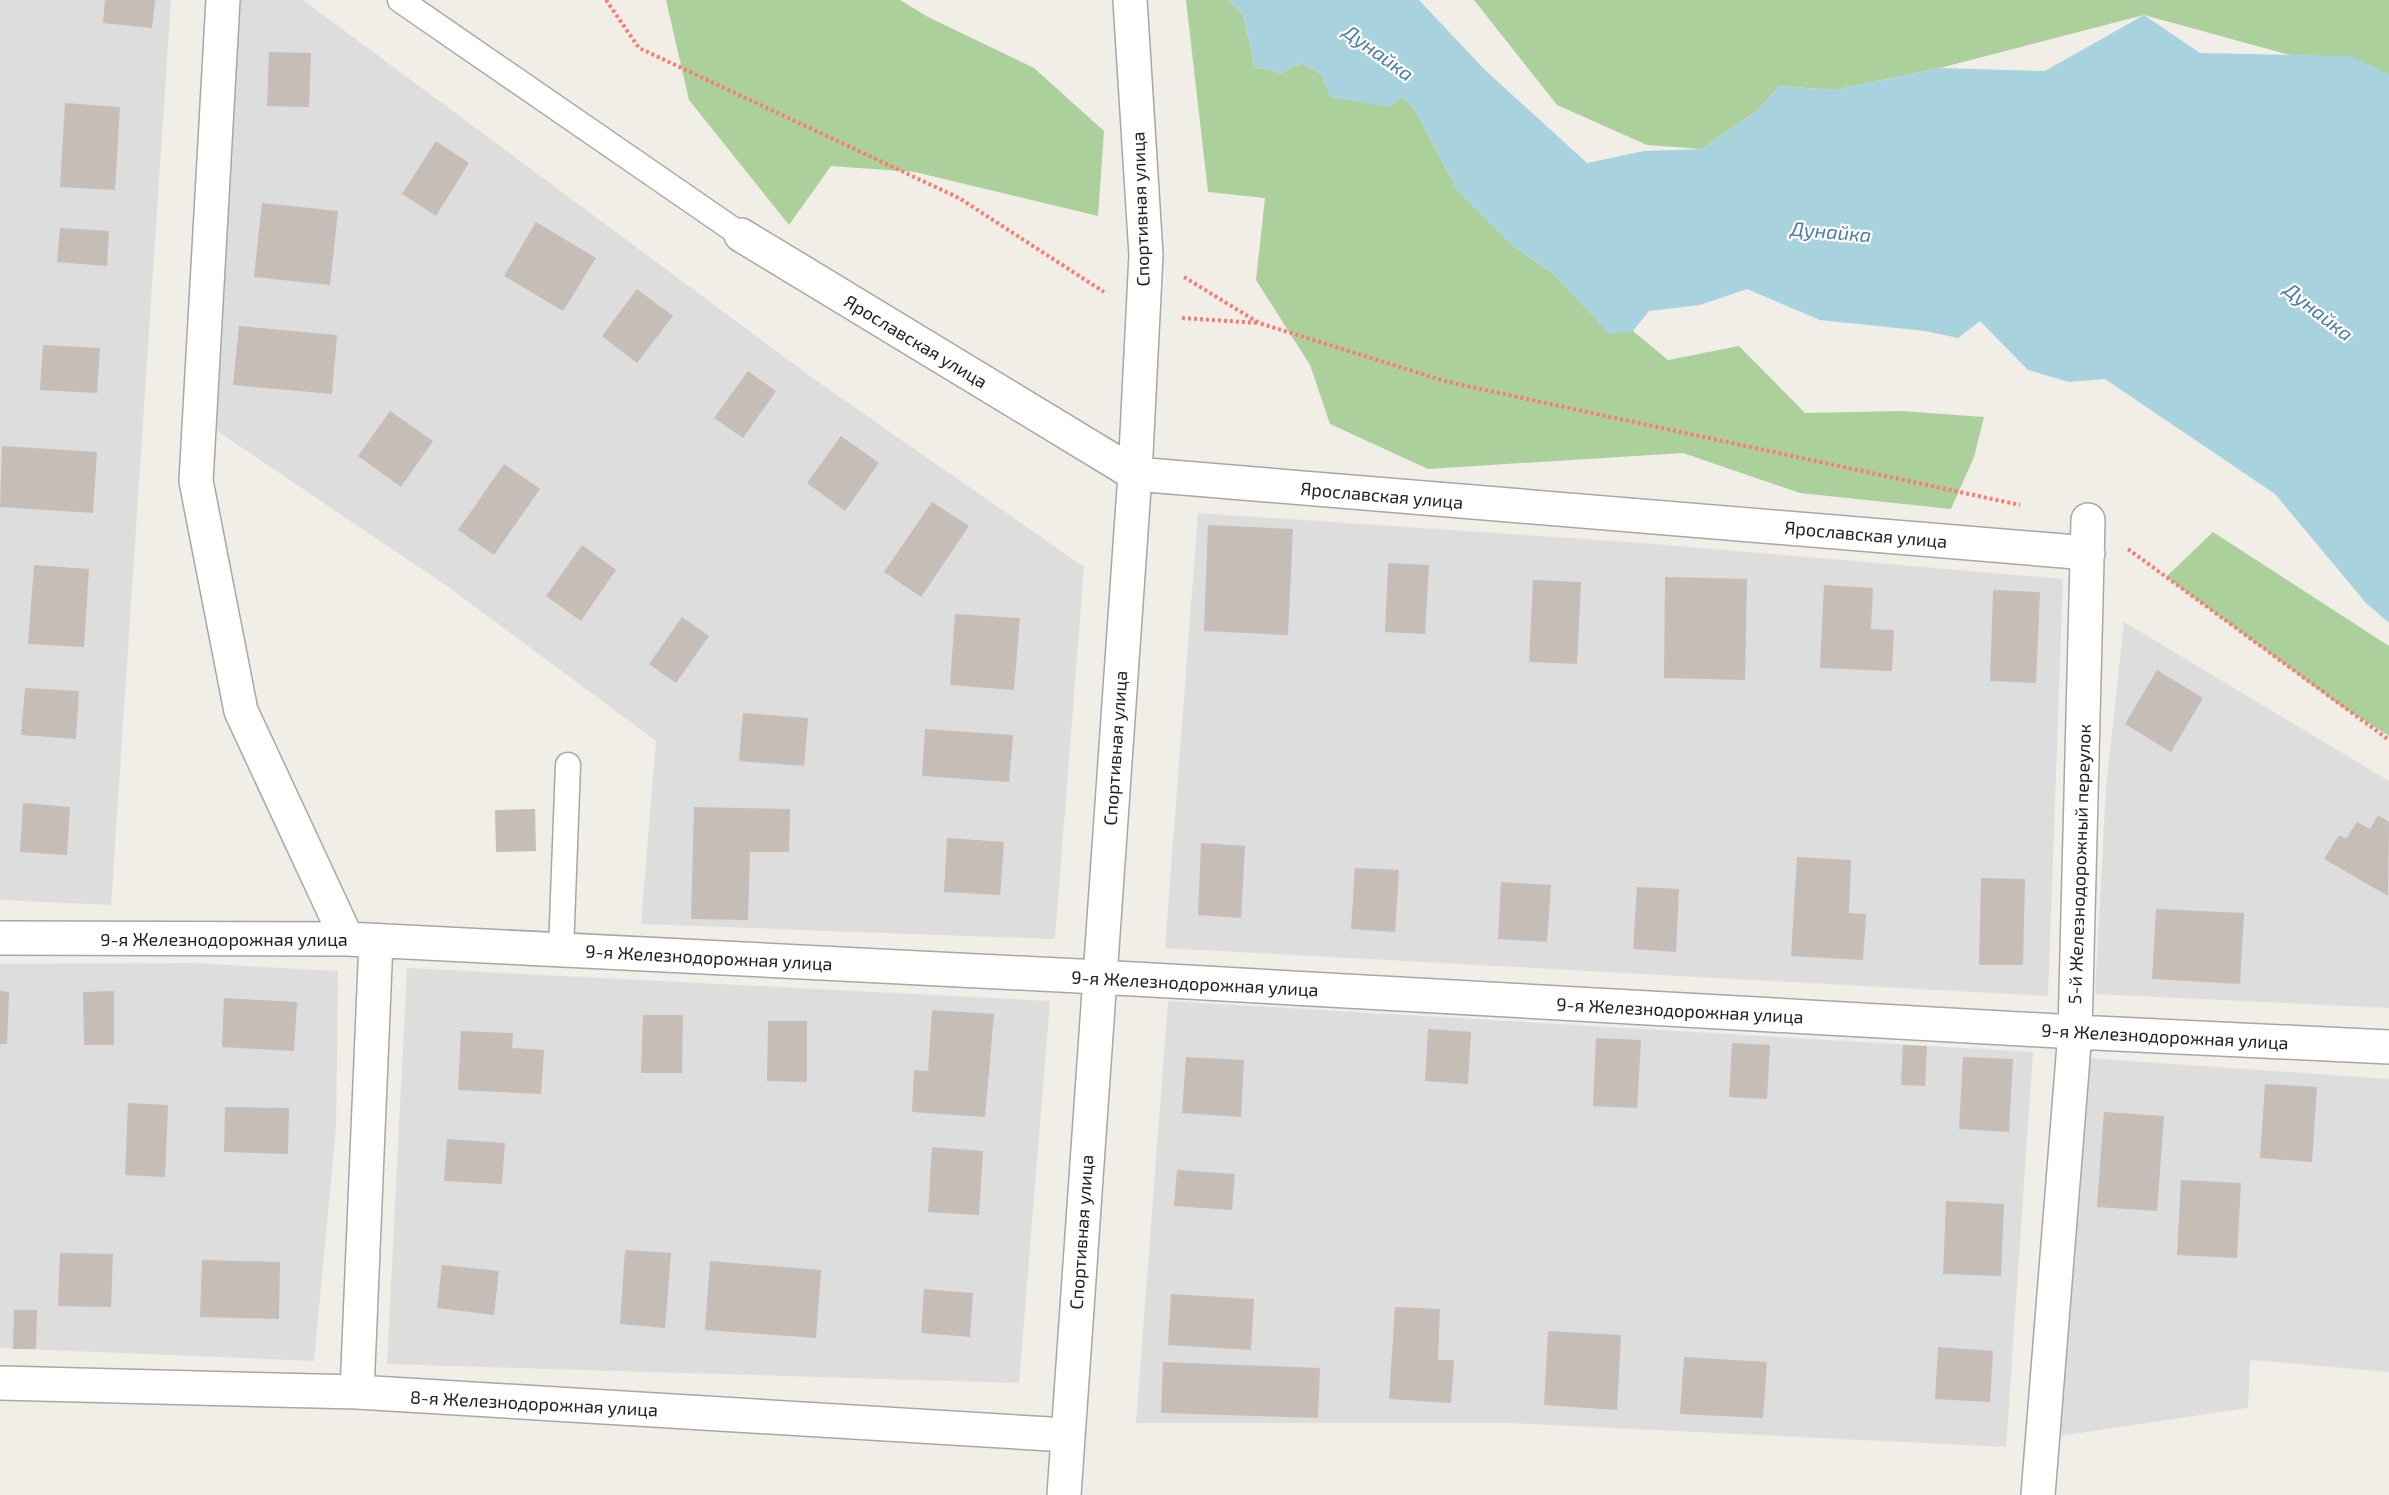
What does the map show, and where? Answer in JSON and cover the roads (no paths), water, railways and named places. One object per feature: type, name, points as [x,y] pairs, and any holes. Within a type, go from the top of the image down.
[{"type":"street","points":[[223,0],[196,481],[242,711],[362,940],[357,1392]]},
{"type":"street","name":"Спортивная улица","points":[[1064,1495],[1098,977],[1135,474],[1146,255],[1130,0]]},
{"type":"street","name":"Ярославская улица","points":[[741,235],[1135,474],[2088,553]]},
{"type":"street","name":"5-й Железнодорожный переулок","points":[[2038,1495],[2075,1032],[2088,520]]},
{"type":"street","name":"9-я Железнодорожная улица","points":[[0,938],[362,940],[1098,977],[2075,1032],[2389,1047]]},
{"type":"street","name":"8-я Железнодорожная улица","points":[[0,1383],[357,1392],[1068,1435]]},
{"type":"lane","points":[[400,0],[741,235]]},
{"type":"lane","points":[[561,950],[568,765]]},
{"type":"water","name":"Дунайка","points":[[1228,0],[1419,0],[1485,70],[1587,163],[1644,151],[1702,149],[1759,109],[1779,86],[1834,90],[1940,68],[2045,71],[2144,15],[2200,53],[2350,56],[2389,74],[2389,623],[2366,603],[2275,494],[2105,379],[2069,382],[2028,370],[1980,321],[1958,338],[1925,331],[1820,320],[1747,289],[1700,305],[1649,311],[1633,331],[1609,334],[1555,275],[1512,245],[1458,191],[1414,108],[1402,97],[1390,107],[1330,97],[1321,74],[1302,63],[1281,73],[1255,67],[1243,15]]}]
